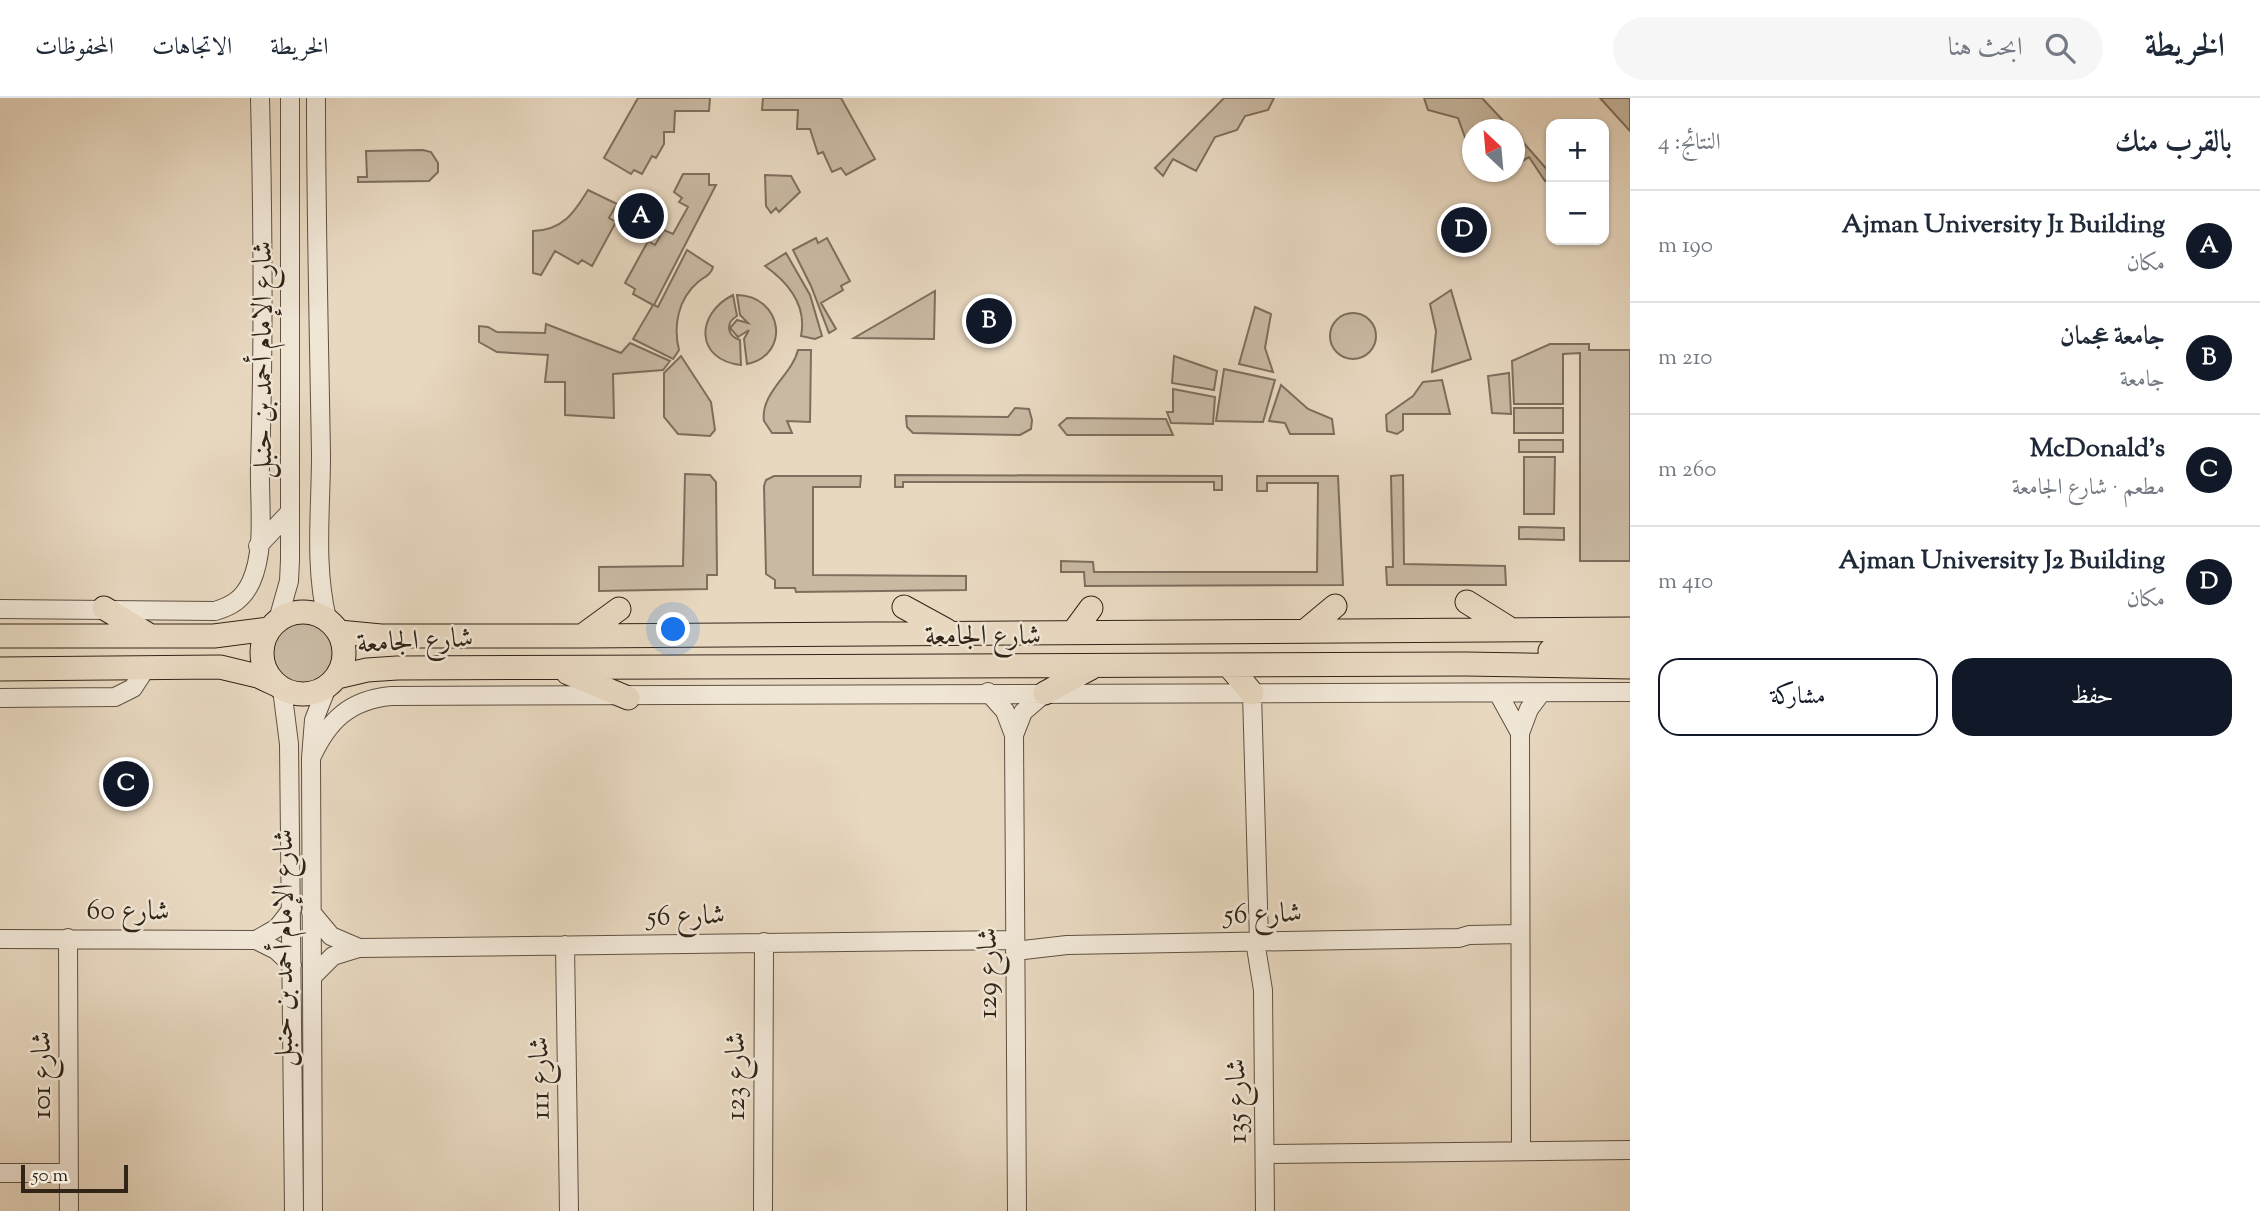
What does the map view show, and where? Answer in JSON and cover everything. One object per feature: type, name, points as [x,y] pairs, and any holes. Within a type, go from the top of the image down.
[{"type":"main road","points":[[1467,602],[1507,627]]},
{"type":"main road","points":[[1305,631],[1335,606]]},
{"type":"main road","points":[[904,607],[948,632]]},
{"type":"main road","points":[[104,608],[151,636]]},
{"type":"main road","points":[[1074,631],[1091,608]]},
{"type":"main road","points":[[582,636],[619,609]]},
{"type":"main road","points":[[0,636],[232,635],[274,625],[302,612],[333,625],[344,660],[332,682],[309,695],[278,687],[257,676],[220,667],[0,669]]},
{"type":"main road","points":[[274,625],[264,640],[262,664],[278,687]]},
{"type":"main road","name":"شارع الجامعة","points":[[333,625],[381,636],[1305,631],[1507,627],[1630,629]]},
{"type":"main road","points":[[1465,664],[1482,655],[1504,651],[1630,650]]},
{"type":"main road","name":"شارع الجامعة","points":[[332,682],[382,668],[1465,664],[1630,667]]},
{"type":"main road","points":[[1045,693],[1093,666]]},
{"type":"main road","points":[[1229,666],[1252,693]]},
{"type":"main road","points":[[558,669],[628,698]]},
{"type":"street","name":"شارع الإمام أحمد بن حنبل","points":[[274,625],[289,581],[290,98]]},
{"type":"street","name":"شارع الإمام أحمد بن حنبل","points":[[316,98],[321,458],[318,544],[320,582],[333,625]]},
{"type":"street","points":[[0,609],[215,611],[231,606],[244,595],[252,580],[258,546],[262,403],[264,101]]},
{"type":"street","points":[[262,403],[290,418]]},
{"type":"street","points":[[258,546],[290,512]]},
{"type":"street","points":[[0,698],[114,697],[133,688],[146,668]]},
{"type":"street","name":"شارع الإمام أحمد بن حنبل","points":[[313,1211],[311,758],[314,720],[332,682]]},
{"type":"street","name":"شارع الإمام أحمد بن حنبل","points":[[278,687],[288,725],[294,1211]]},
{"type":"street","points":[[311,758],[334,719],[353,705],[376,697],[628,698],[988,692],[1630,692]]},
{"type":"street","name":"شارع 129","points":[[988,692],[1005,711],[1014,735],[1017,1211]]},
{"type":"street","name":"شارع 129","points":[[1014,735],[1023,712],[1045,693]]},
{"type":"street","name":"شارع 135","points":[[1252,693],[1263,990],[1265,1211]]},
{"type":"street","points":[[1498,693],[1520,733]]},
{"type":"street","points":[[1521,1150],[1520,733],[1528,709],[1541,693]]},
{"type":"street","points":[[256,940],[277,928],[292,909]]},
{"type":"street","name":"شارع 56","points":[[311,912],[331,936],[359,948]]},
{"type":"street","name":"شارع 101","points":[[68,938],[69,1211]]},
{"type":"street","name":"شارع 56","points":[[313,976],[333,956],[359,948],[764,942],[1058,941],[1067,945],[1459,938],[1472,942],[1520,939]]},
{"type":"street","name":"شارع 60","points":[[0,939],[256,940]]},
{"type":"street","points":[[256,940],[276,950],[292,964]]},
{"type":"street","name":"شارع 123","points":[[763,1211],[764,942]]},
{"type":"street","name":"شارع 111","points":[[565,945],[569,1211]]},
{"type":"street","points":[[1265,1154],[1630,1150]]},
{"type":"street","points":[[0,1173],[69,1173]]},
{"type":"shaded area","points":[[638,98],[710,98],[709,111],[675,111],[674,132],[664,132],[664,144],[656,158],[652,156],[642,174],[634,170],[631,174],[604,158]]},
{"type":"shaded area","points":[[763,98],[841,98],[875,159],[846,175],[841,168],[832,172],[823,152],[818,154],[810,129],[797,129],[798,110],[762,110]]},
{"type":"shaded area","points":[[1224,98],[1274,98],[1268,110],[1245,116],[1237,130],[1215,137],[1196,171],[1173,159],[1163,176],[1155,168]]},
{"type":"shaded area","points":[[1424,98],[1482,98],[1502,119],[1462,119],[1462,129],[1458,118],[1428,110]]},
{"type":"shaded area","points":[[1600,98],[1630,98],[1630,131]]},
{"type":"shaded area","points":[[1525,144],[1546,168],[1546,180],[1545,181],[1529,157],[1525,160]]},
{"type":"shaded area","points":[[366,151],[431,152],[438,163],[438,172],[429,181],[358,182],[358,177],[367,177]]},
{"type":"shaded area","points":[[683,174],[709,174],[709,185],[716,185],[654,305],[658,307],[687,250],[713,267],[709,274],[691,289],[682,305],[677,322],[679,350],[673,359],[633,339],[653,305],[633,294],[635,289],[625,283],[648,241],[655,245],[664,230],[673,234],[688,207],[679,202],[682,198],[674,192]]},
{"type":"shaded area","points":[[765,175],[791,176],[800,192],[779,212],[776,208],[771,213],[766,206]]},
{"type":"shaded area","points":[[588,190],[617,204],[609,218],[616,222],[592,266],[582,260],[578,264],[555,251],[541,275],[533,273],[533,231],[560,224],[578,206]]},
{"type":"shaded area","points":[[816,238],[818,243],[827,238],[850,281],[841,286],[843,290],[821,303],[836,329],[829,333],[811,286],[793,250]]},
{"type":"shaded area","points":[[786,253],[810,295],[822,336],[815,339],[801,336],[799,305],[789,288],[765,266]]},
{"type":"shaded area","points":[[1451,290],[1471,359],[1432,372],[1436,331],[1430,304]]},
{"type":"shaded area","points":[[935,291],[934,339],[854,338]]},
{"type":"shaded area","points":[[733,295],[737,316],[729,329],[732,336],[740,340],[741,365],[715,355],[708,346],[706,335],[712,313]]},
{"type":"shaded area","points":[[737,295],[752,298],[764,305],[776,326],[770,350],[761,358],[747,364],[744,339],[749,330],[738,337],[730,328],[737,320],[748,323],[740,315]]},
{"type":"shaded area","points":[[1255,307],[1271,314],[1265,348],[1273,372],[1239,364]]},
{"type":"shaded area","points":[[1353,313],[1369,320],[1376,336],[1369,352],[1353,359],[1337,352],[1330,336],[1337,320]]},
{"type":"shaded area","points":[[546,324],[621,353],[630,343],[670,361],[663,370],[613,374],[614,418],[565,415],[565,382],[545,382],[548,355],[497,352],[479,342],[479,326],[497,332],[545,333]]},
{"type":"shaded area","points":[[1550,344],[1589,344],[1589,350],[1630,350],[1630,561],[1580,561],[1580,353],[1563,354],[1563,404],[1514,404],[1512,361]]},
{"type":"shaded area","points":[[798,350],[811,350],[810,422],[787,421],[792,433],[772,433],[764,421],[764,411],[771,393],[790,368]]},
{"type":"shaded area","points":[[681,356],[711,402],[715,430],[710,436],[678,434],[664,417],[664,373]]},
{"type":"shaded area","points":[[1174,356],[1217,371],[1214,390],[1172,383]]},
{"type":"shaded area","points":[[1224,369],[1275,380],[1263,422],[1216,421]]},
{"type":"shaded area","points":[[1509,373],[1511,414],[1492,413],[1488,376]]},
{"type":"shaded area","points":[[1442,380],[1450,414],[1403,414],[1403,430],[1397,434],[1387,431],[1386,415],[1413,396],[1423,382]]},
{"type":"shaded area","points":[[1281,385],[1308,409],[1332,419],[1334,434],[1290,434],[1285,423],[1269,421]]},
{"type":"shaded area","points":[[1173,389],[1215,397],[1213,424],[1171,423],[1167,412],[1173,412]]},
{"type":"shaded area","points":[[1015,408],[1029,409],[1032,420],[1031,429],[1020,435],[913,433],[907,427],[906,416],[1008,417]]},
{"type":"shaded area","points":[[1514,408],[1563,408],[1563,433],[1514,433]]},
{"type":"shaded area","points":[[1067,418],[1166,419],[1173,435],[1067,435],[1059,425]]},
{"type":"shaded area","points":[[1519,440],[1563,440],[1563,452],[1519,452]]},
{"type":"shaded area","points":[[1524,457],[1555,457],[1554,514],[1524,514]]},
{"type":"shaded area","points":[[685,474],[710,475],[716,482],[717,575],[707,575],[707,589],[599,591],[599,567],[683,566]]},
{"type":"shaded area","points":[[895,475],[1222,476],[1222,490],[1214,490],[1214,482],[903,482],[903,487],[895,487]]},
{"type":"shaded area","points":[[1403,475],[1404,564],[1505,566],[1506,585],[1387,585],[1386,567],[1393,567],[1391,476]]},
{"type":"shaded area","points":[[774,476],[861,476],[860,487],[813,487],[813,575],[966,576],[966,590],[796,592],[795,588],[775,588],[775,580],[766,574],[764,486],[766,480]]},
{"type":"shaded area","points":[[1257,476],[1338,476],[1343,585],[1085,586],[1084,572],[1061,572],[1061,561],[1093,562],[1094,572],[1317,572],[1318,483],[1267,483],[1267,491],[1257,491]]},
{"type":"shaded area","points":[[1519,527],[1564,528],[1564,540],[1519,539]]},
{"type":"shaded area","points":[[303,616],[323,622],[333,632],[339,652],[333,672],[323,682],[303,688],[283,682],[273,672],[267,652],[273,632],[283,622]]},
{"type":"place","name":"Ajman University J1 Building","points":[[641,216]]},
{"type":"place","name":"Ajman University J2 Building","points":[[1464,230]]},
{"type":"place","name":"جامعة عجمان","points":[[989,321]]},
{"type":"place","name":"McDonald's","points":[[126,784]]}]
